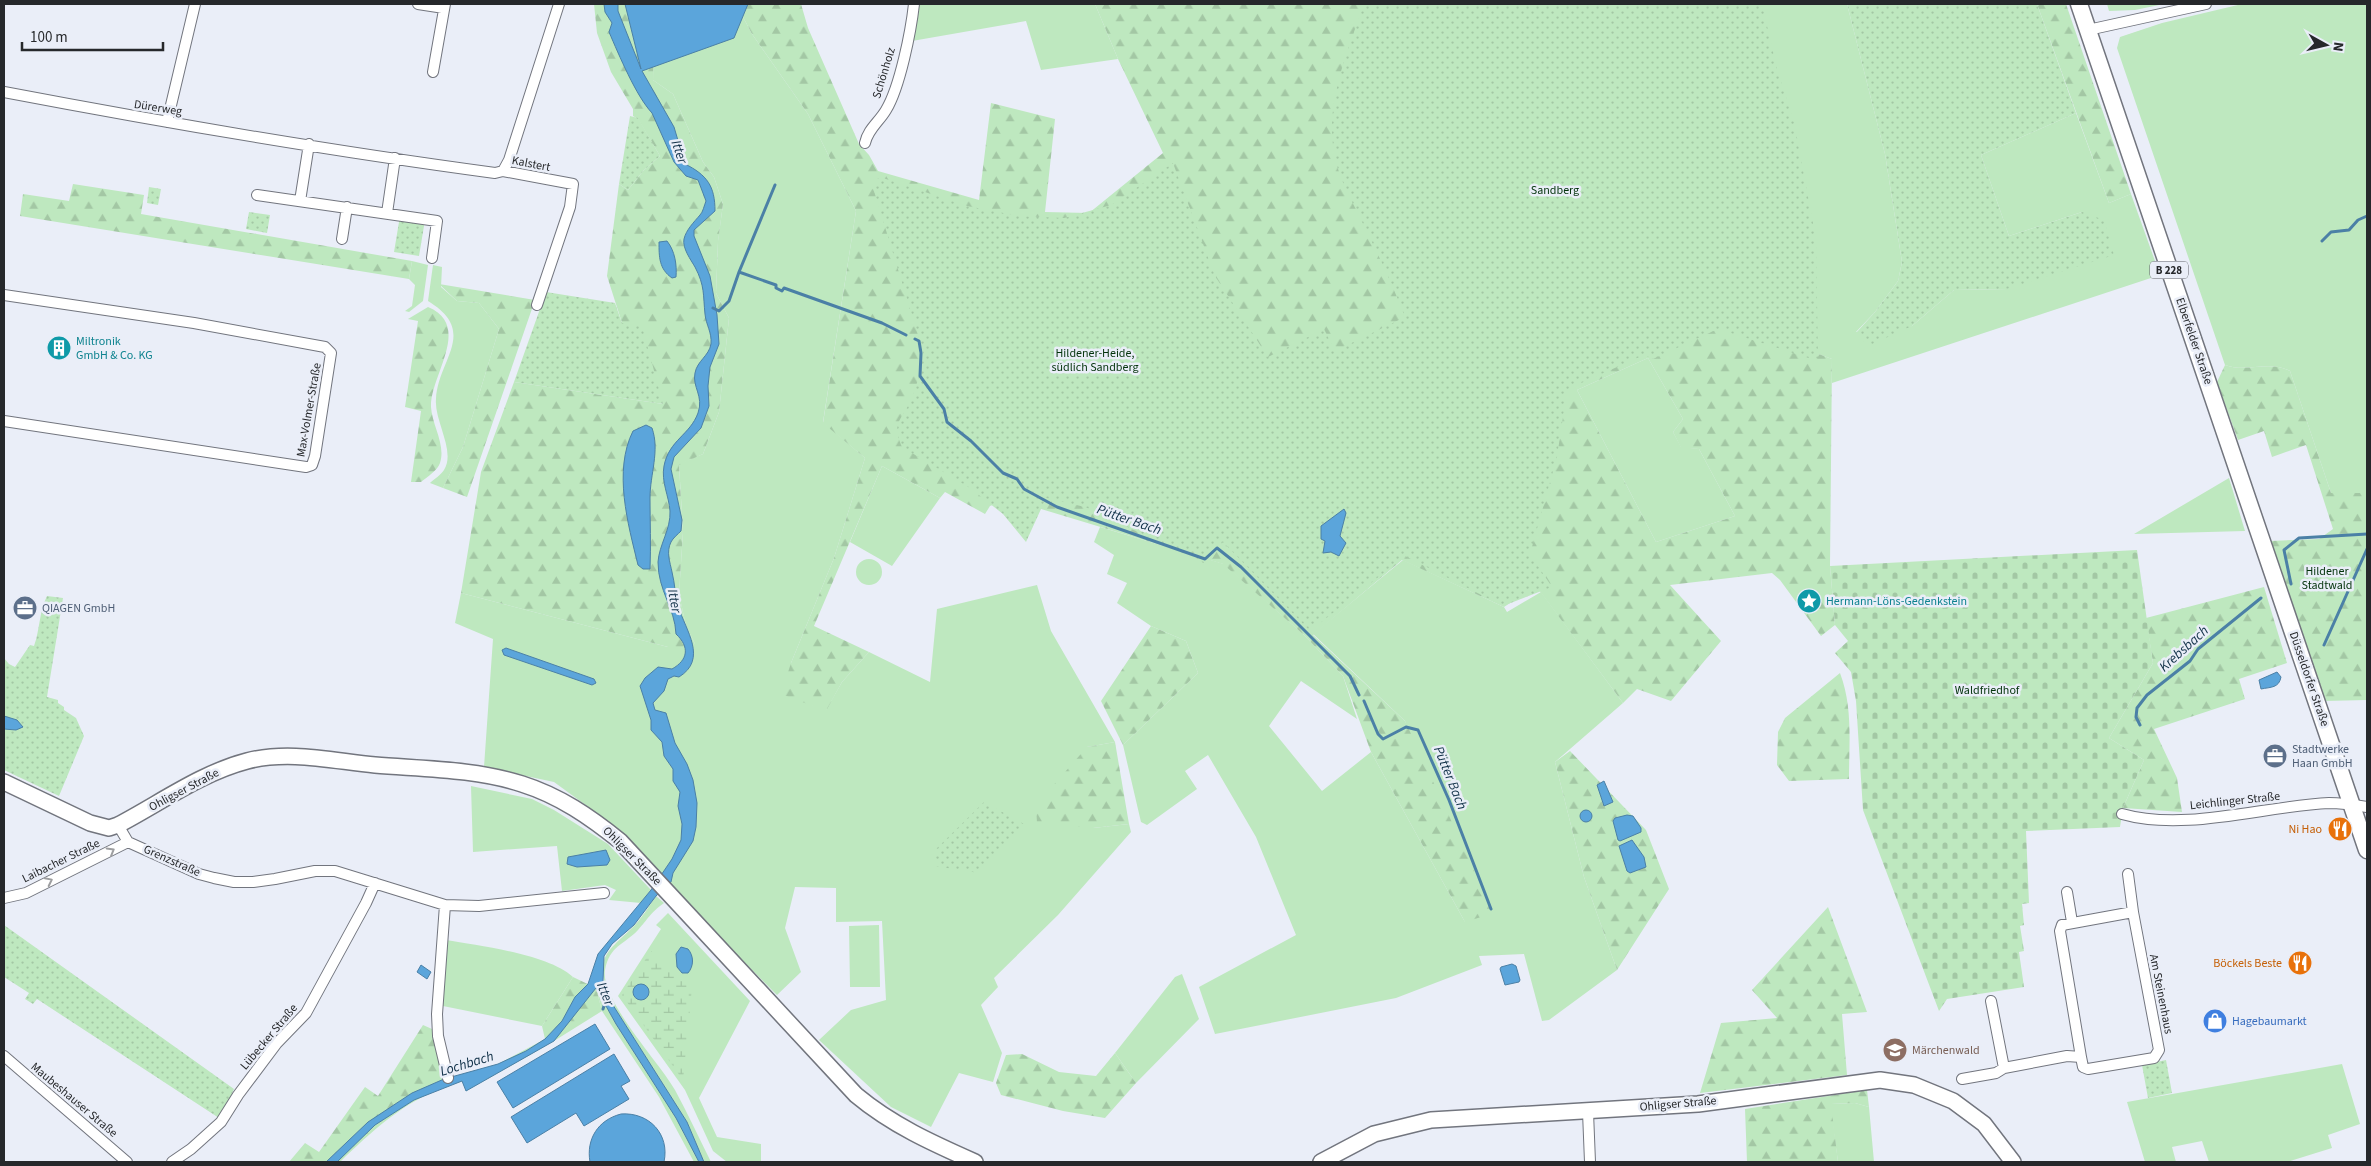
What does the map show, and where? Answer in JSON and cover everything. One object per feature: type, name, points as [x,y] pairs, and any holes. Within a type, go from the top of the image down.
[{"type":"main road","name":"Elberfelder Straße","points":[[2080,4],[2260,536]]},
{"type":"main road","name":"Düsseldorfer Straße","points":[[2260,536],[2359,806],[2367,850]]},
{"type":"main road","name":"Ohligser Straße","points":[[118,825],[208,775],[228,767],[261,758],[306,757],[459,772],[521,784],[557,798],[593,819],[620,841],[856,1096],[878,1114],[912,1134],[975,1162]]},
{"type":"main road","points":[[4,782],[90,823],[109,828],[118,825]]},
{"type":"main road","name":"Ohligser Straße","points":[[1321,1162],[1374,1134],[1423,1122],[1460,1118],[1588,1112],[1698,1104],[1867,1080],[1894,1081],[1930,1090],[1952,1101],[1973,1115],[1994,1135],[2013,1162]]},
{"type":"street","points":[[168,122],[195,4]]},
{"type":"street","points":[[418,4],[445,6],[433,72]]},
{"type":"street","name":"Kalstert","points":[[537,305],[570,207],[573,184],[503,171],[509,160],[559,4]]},
{"type":"street","name":"Schönholz","points":[[865,143],[869,131],[886,110],[896,87],[914,4]]},
{"type":"street","points":[[2088,30],[2206,4]]},
{"type":"street","name":"Dürerweg","points":[[4,92],[168,122],[395,158],[495,173],[503,171]]},
{"type":"street","points":[[300,201],[309,144]]},
{"type":"street","points":[[386,213],[395,158]]},
{"type":"street","points":[[257,195],[437,221],[432,258]]},
{"type":"street","points":[[342,239],[347,207]]},
{"type":"street","name":"Max-Volmer-Straße","points":[[4,295],[220,328],[325,347],[331,353],[315,456],[312,465],[306,467],[4,421]]},
{"type":"street","name":"Leichlinger Straße","points":[[2122,814],[2152,819],[2181,819],[2322,804],[2359,806]]},
{"type":"street","name":"Grenzstraße","points":[[118,825],[128,842],[199,874],[234,882],[276,880],[325,870],[350,874],[444,905],[480,906],[604,894]]},
{"type":"street","name":"Laibacher Straße","points":[[4,898],[26,893],[128,842]]},
{"type":"street","name":"Am Steinenhaus","points":[[2081,1057],[2083,1067],[2088,1069],[2154,1058],[2159,1050],[2133,912],[2128,874]]},
{"type":"street","name":"Lübecker Straße","points":[[172,1162],[191,1149],[221,1122],[276,1043],[306,1013],[375,883]]},
{"type":"street","points":[[2067,892],[2072,922]]},
{"type":"street","points":[[444,905],[437,1021],[438,1036],[448,1078]]},
{"type":"street","points":[[1962,1078],[1996,1073],[2004,1068],[2067,1056],[2081,1057],[2060,931],[2062,925],[2133,912]]},
{"type":"street","points":[[1991,1001],[2004,1068]]},
{"type":"street","name":"Maubeshauser Straße","points":[[4,1056],[127,1162]]},
{"type":"street","points":[[1588,1112],[1590,1162]]},
{"type":"green space","points":[[594,4],[654,4],[653,80],[673,94],[703,162],[714,177],[723,204],[718,242],[716,293],[729,318],[719,412],[703,454],[679,465],[683,532],[679,594],[686,626],[695,644],[692,649],[668,647],[461,593],[481,472],[514,382],[663,404],[622,323],[607,276],[619,184],[628,190],[643,171],[660,156],[638,119],[633,116],[633,109],[611,72],[597,33]]},
{"type":"green space","points":[[654,4],[736,4],[752,34],[808,114],[856,211],[823,422],[865,458],[834,558],[791,663],[812,705],[826,710],[842,682],[869,652],[930,682],[937,609],[1037,585],[1051,631],[1115,742],[1087,747],[1093,828],[1129,824],[1131,832],[1058,915],[994,978],[998,987],[981,1005],[1002,1053],[993,1082],[959,1073],[931,1127],[891,1107],[819,1040],[851,1010],[886,1000],[882,921],[836,922],[836,888],[795,887],[785,928],[801,972],[777,995],[719,937],[676,890],[602,817],[554,782],[484,767],[493,639],[455,623],[461,593],[668,647],[695,644],[686,626],[679,594],[683,532],[679,464],[703,454],[719,412],[729,318],[716,293],[718,241],[723,204],[714,177],[703,162],[673,94],[653,80]]},
{"type":"green space","points":[[736,4],[801,4],[808,28],[859,144],[869,155],[878,171],[979,200],[991,103],[1055,119],[1045,212],[1089,213],[1163,153],[1118,59],[1095,4],[1429,4],[1715,315],[1832,359],[1830,566],[1835,625],[1821,636],[1780,580],[1772,573],[1670,585],[1721,641],[1671,701],[1637,689],[1623,703],[1536,586],[1504,607],[1402,560],[1313,635],[1405,721],[1494,913],[1465,922],[1371,752],[1343,676],[1304,635],[1223,564],[1008,499],[990,506],[985,514],[945,492],[940,498],[882,466],[814,626],[869,652],[842,682],[826,711],[781,694],[791,663],[834,558],[865,458],[823,423],[856,211],[808,114],[752,34]],"holes":[[[1648,358],[1683,419],[1673,432],[1681,448],[1699,449],[1735,516],[1656,542],[1577,390]]]},
{"type":"green space","points":[[919,4],[1095,4],[1118,59],[1041,70],[1026,21],[912,41]]},
{"type":"green space","points":[[1364,4],[1762,4],[1777,69],[1794,122],[1816,239],[1818,361],[1718,329],[1653,359],[1644,355],[1570,388],[1567,390],[1557,457],[1530,554],[1552,587],[1503,606],[1405,556],[1310,631],[1223,542],[1208,565],[1085,507],[1046,498],[1026,542],[1003,514],[970,488],[902,447],[897,428],[914,392],[923,351],[874,191],[878,178],[883,178],[967,206],[1019,216],[1064,218],[1111,205],[1173,163],[1215,276],[1268,357],[1324,329],[1335,351],[1405,317],[1386,271],[1342,181],[1334,152],[1332,133],[1335,95],[1345,58]]},
{"type":"green space","points":[[1429,4],[1847,4],[1885,154],[1902,262],[1898,281],[1875,312],[1856,332],[1912,326],[1954,290],[2007,289],[2082,212],[2009,236],[1981,155],[2076,113],[2109,203],[2131,194],[2160,275],[1832,383],[1832,359],[1715,316]]},
{"type":"green space","points":[[1847,4],[2037,4],[2076,113],[1981,155],[2009,236],[2082,212],[2104,220],[2114,255],[2007,289],[1954,290],[1912,326],[1868,346],[1856,333],[1875,312],[1898,281],[1902,262],[1885,154]]},
{"type":"green space","points":[[2037,4],[2066,4],[2131,194],[2109,203]]},
{"type":"green space","points":[[2107,4],[2164,4],[2135,10],[2109,11]]},
{"type":"green space","points":[[2242,4],[2367,4],[2367,493],[2331,493],[2290,371],[2266,366],[2241,368],[2225,365],[2117,48],[2120,37],[2162,23]]},
{"type":"green space","points":[[630,116],[638,118],[660,156],[643,171],[628,190],[619,184]]},
{"type":"green space","points":[[73,184],[144,195],[141,214],[412,261],[409,279],[20,216],[23,194],[69,201]]},
{"type":"green space","points":[[149,187],[161,189],[158,205],[147,203]]},
{"type":"green space","points":[[249,212],[270,215],[267,233],[246,229]]},
{"type":"green space","points":[[400,216],[425,220],[419,256],[394,252]]},
{"type":"green space","points":[[412,261],[428,265],[423,301],[409,312],[405,311],[412,306],[415,285],[409,279]]},
{"type":"green space","points":[[433,265],[442,267],[441,287],[457,301],[479,303],[499,329],[463,447],[443,488],[430,483],[443,472],[447,462],[448,454],[436,408],[436,399],[438,385],[452,347],[453,335],[451,324],[443,312],[428,301]]},
{"type":"green space","points":[[439,284],[535,300],[467,497],[443,488],[463,447],[499,329],[479,303],[457,301]]},
{"type":"green space","points":[[546,292],[615,303],[622,323],[642,326],[663,404],[514,382]]},
{"type":"green space","points":[[428,307],[441,315],[447,326],[446,352],[432,394],[431,407],[440,442],[441,456],[439,466],[432,473],[421,482],[411,482],[421,411],[405,407],[418,321],[408,319]]},
{"type":"green space","points":[[1648,358],[1683,419],[1673,432],[1681,447],[1699,449],[1735,516],[1656,542],[1577,390]]},
{"type":"green space","name":"Hildener Stadtwald","points":[[2225,365],[2241,368],[2266,366],[2290,371],[2331,493],[2367,493],[2367,700],[2324,701],[2270,541],[2319,539],[2333,529],[2306,445],[2272,457],[2264,431],[2238,440],[2217,382]]},
{"type":"green space","points":[[882,466],[940,498],[892,566],[850,542]]},
{"type":"green space","points":[[2229,478],[2245,531],[2134,534]]},
{"type":"green space","points":[[1100,527],[1224,564],[1304,635],[1343,676],[1357,719],[1301,681],[1269,726],[1322,791],[1371,752],[1465,922],[1405,721],[1313,634],[1403,560],[1504,607],[1507,612],[1541,592],[1623,703],[1555,762],[1584,877],[1617,970],[1549,1020],[1542,1021],[1524,954],[1479,956],[1482,965],[1396,998],[1215,1034],[1199,987],[1296,935],[1256,837],[1208,755],[1185,771],[1197,789],[1147,825],[1141,822],[1123,745],[1198,673],[1186,641],[1151,626],[1117,603],[1127,583],[1107,574],[1114,555],[1094,542]]},
{"type":"green space","name":"Waldfriedhof","points":[[2137,550],[2153,663],[2109,738],[2144,760],[2123,808],[2120,827],[2026,831],[2029,903],[2022,904],[2024,925],[2020,926],[2024,951],[2019,952],[2024,987],[1947,999],[1939,1011],[1863,810],[1856,701],[1851,672],[1835,653],[1848,641],[1835,625],[1830,566]]},
{"type":"green space","points":[[869,559],[878,563],[882,572],[878,581],[869,585],[860,581],[856,572],[860,563]]},
{"type":"green space","points":[[2264,587],[2287,663],[2239,679],[2245,699],[2154,729],[2177,778],[2182,812],[2123,808],[2144,760],[2109,738],[2153,663],[2146,618]]},
{"type":"green space","points":[[47,596],[63,598],[47,697],[58,700],[58,703],[64,707],[64,710],[76,718],[84,736],[59,796],[4,770],[4,658],[15,667],[30,645],[34,646],[42,608]]},
{"type":"green space","points":[[1151,626],[1186,641],[1198,673],[1123,745],[1101,701]]},
{"type":"green space","points":[[1840,673],[1849,712],[1849,779],[1789,781],[1777,765],[1778,732],[1785,718]]},
{"type":"green space","points":[[1115,742],[1129,824],[1093,828],[1037,823],[1036,805],[1087,747]]},
{"type":"green space","points":[[1570,751],[1646,830],[1669,889],[1617,970],[1584,877],[1555,762]]},
{"type":"green space","points":[[471,786],[532,799],[554,810],[608,844],[651,890],[641,903],[609,900],[616,890],[605,885],[562,891],[557,846],[473,852]]},
{"type":"green space","points":[[984,802],[1024,824],[979,873],[934,866],[934,851]]},
{"type":"green space","points":[[656,896],[664,903],[652,913],[633,935],[618,946],[610,955],[605,970],[606,983],[621,1014],[675,1090],[711,1162],[704,1162],[687,1122],[611,1002],[603,976],[604,959],[608,952],[642,916]]},
{"type":"green space","points":[[1828,907],[1867,1012],[1842,1014],[1847,1075],[1700,1093],[1721,1023],[1777,1018],[1752,990]]},
{"type":"green space","points":[[668,913],[750,1001],[699,1098],[717,1137],[761,1144],[761,1162],[727,1162],[713,1151],[685,1090],[618,996],[661,929],[656,925]]},
{"type":"green space","points":[[4,925],[234,1089],[232,1093],[234,1094],[219,1118],[37,999],[33,1004],[25,999],[29,993],[4,977]]},
{"type":"green space","points":[[879,925],[880,987],[850,987],[849,926]]},
{"type":"green space","points":[[446,940],[495,948],[531,957],[562,969],[573,977],[542,1026],[443,1006]]},
{"type":"green space","points":[[651,951],[692,987],[683,1080],[622,995]]},
{"type":"green space","points":[[1182,974],[1199,1019],[1136,1083],[1115,1053],[1175,977]]},
{"type":"green space","points":[[573,977],[596,988],[602,1011],[554,1041],[466,1091],[463,1081],[454,1084],[452,1077],[498,1064],[545,1039],[542,1026]]},
{"type":"green space","points":[[596,988],[616,1024],[676,1118],[699,1162],[694,1162],[659,1097],[602,1011]]},
{"type":"green space","points":[[423,1025],[432,1029],[446,1087],[416,1100],[389,1118],[340,1162],[289,1162],[305,1143],[319,1152],[365,1087],[378,1096]]},
{"type":"green space","points":[[1115,1053],[1136,1083],[1105,1118],[1063,1111],[1001,1095],[996,1083],[1006,1055],[1022,1054],[1059,1072],[1096,1076]]},
{"type":"green space","points":[[2166,1060],[2172,1093],[2148,1098],[2142,1065]]},
{"type":"green space","points":[[2342,1064],[2360,1124],[2328,1135],[2332,1148],[2287,1162],[2209,1162],[2202,1141],[2172,1147],[2176,1162],[2145,1162],[2127,1102]]},
{"type":"green space","points":[[1867,1090],[1869,1107],[1855,1103],[1831,1104],[1838,1162],[1747,1162],[1745,1109]]},
{"type":"green space","points":[[1855,1103],[1869,1107],[1874,1162],[1838,1162],[1830,1104]]},
{"type":"water","points":[[604,4],[618,4],[618,11],[641,69],[625,4],[748,4],[734,38],[642,71],[674,127],[685,164],[699,172],[708,182],[715,202],[715,211],[694,230],[694,236],[710,276],[717,315],[719,344],[710,367],[708,386],[709,406],[701,428],[674,457],[671,469],[682,520],[681,531],[671,542],[669,557],[678,606],[694,653],[688,670],[679,677],[674,676],[668,679],[664,691],[653,703],[655,710],[666,713],[675,743],[687,764],[693,780],[697,803],[696,827],[693,841],[673,873],[671,882],[656,896],[634,925],[612,944],[604,956],[603,981],[611,1002],[687,1122],[704,1162],[699,1162],[676,1118],[616,1024],[596,988],[554,1041],[466,1091],[462,1081],[414,1100],[375,1125],[337,1162],[326,1162],[368,1122],[412,1093],[444,1079],[498,1064],[526,1051],[545,1039],[562,1021],[575,997],[588,984],[598,954],[651,890],[672,859],[681,840],[682,824],[678,806],[680,792],[673,781],[673,769],[664,756],[662,742],[651,730],[651,720],[640,686],[645,678],[658,667],[672,669],[681,662],[685,653],[684,644],[676,634],[673,616],[661,582],[658,562],[670,518],[664,483],[664,466],[670,450],[690,427],[698,413],[700,402],[695,383],[695,373],[711,344],[702,285],[684,242],[686,232],[703,211],[706,201],[698,180],[686,176],[674,162],[652,113],[634,86],[609,32],[612,23],[605,12]]},
{"type":"water","points":[[667,241],[672,249],[676,263],[676,277],[672,278],[664,271],[660,258],[659,242]]},
{"type":"water","points":[[646,425],[652,428],[655,445],[650,489],[650,569],[643,569],[638,565],[624,498],[623,480],[627,447],[633,431]]},
{"type":"water","points":[[1344,509],[1346,513],[1340,536],[1346,543],[1339,556],[1331,552],[1323,553],[1325,541],[1321,539],[1321,526]]},
{"type":"water","points":[[506,648],[594,679],[596,683],[592,685],[504,655],[502,650]]},
{"type":"water","points":[[2277,672],[2281,677],[2280,681],[2274,686],[2261,689],[2259,680]]},
{"type":"water","points":[[4,716],[17,720],[23,727],[16,730],[4,729]]},
{"type":"water","points":[[1604,781],[1613,802],[1604,806],[1597,785]]},
{"type":"water","points":[[1586,810],[1592,816],[1586,822],[1580,816]]},
{"type":"water","points":[[1627,815],[1633,816],[1641,828],[1641,832],[1620,841],[1618,840],[1613,821],[1615,818]]},
{"type":"water","points":[[1632,840],[1644,857],[1646,867],[1630,873],[1627,871],[1619,846]]},
{"type":"water","points":[[606,850],[610,860],[607,865],[577,867],[567,864],[568,857]]},
{"type":"water","points":[[681,947],[688,949],[692,958],[692,964],[688,973],[682,973],[677,967],[676,954]]},
{"type":"water","points":[[1512,964],[1516,966],[1520,980],[1519,982],[1505,985],[1500,969]]},
{"type":"water","points":[[421,965],[431,972],[427,979],[417,972]]},
{"type":"water","points":[[638,984],[644,984],[649,989],[647,998],[638,1000],[633,995],[633,989]]},
{"type":"water","points":[[595,1024],[610,1049],[513,1108],[497,1082]]},
{"type":"water","points":[[614,1054],[630,1081],[621,1086],[629,1099],[584,1126],[576,1113],[527,1143],[511,1117]]},
{"type":"water","points":[[621,1114],[631,1114],[640,1117],[655,1127],[664,1142],[664,1162],[590,1162],[590,1146],[595,1132],[606,1121]]},
{"type":"waterway","points":[[739,272],[775,185]]},
{"type":"waterway","points":[[2322,241],[2331,232],[2349,230],[2358,220],[2367,216]]},
{"type":"waterway","name":"Pütter Bach","points":[[713,308],[719,311],[729,301],[739,272],[776,285],[776,288],[782,291],[784,288],[882,323],[906,335]]},
{"type":"waterway","name":"Pütter Bach","points":[[915,339],[919,341],[921,353],[920,376],[944,409],[947,422],[971,441],[1003,473],[1017,479],[1024,489],[1057,507],[1205,559],[1217,548],[1241,567],[1350,676],[1359,695]]},
{"type":"waterway","name":"Krebsbach","points":[[2291,584],[2284,550],[2299,538],[2367,534]]},
{"type":"waterway","points":[[2324,645],[2367,549]]},
{"type":"waterway","name":"Krebsbach","points":[[2140,725],[2136,717],[2137,708],[2147,695],[2190,661],[2198,649],[2261,598]]},
{"type":"waterway","name":"Pütter Bach","points":[[1364,701],[1378,734],[1383,739],[1406,727],[1418,730],[1449,800],[1491,909]]},
{"type":"waterway","name":"Itter","points":[[603,1009],[606,1000]]},
{"type":"place","name":"Miltronik GmbH & Co. KG","points":[[59,348]]},
{"type":"place","name":"Hermann-Löns-Gedenkstein","points":[[1809,601]]},
{"type":"place","name":"QIAGEN GmbH","points":[[25,608]]},
{"type":"place","name":"Stadtwerke Haan GmbH","points":[[2275,756]]},
{"type":"place","name":"Ni Hao","points":[[2340,829]]},
{"type":"place","name":"Böckels Beste","points":[[2300,963]]},
{"type":"place","name":"Hagebaumarkt","points":[[2215,1021]]},
{"type":"place","name":"Märchenwald","points":[[1895,1050]]},
{"type":"park label","name":"Sandberg","points":[[1555,190]]},
{"type":"park label","name":"Hildener-Heide, südlich Sandberg","points":[[1095,360]]},
{"type":"water label","name":"Lochbach","points":[[467,1064]]}]
